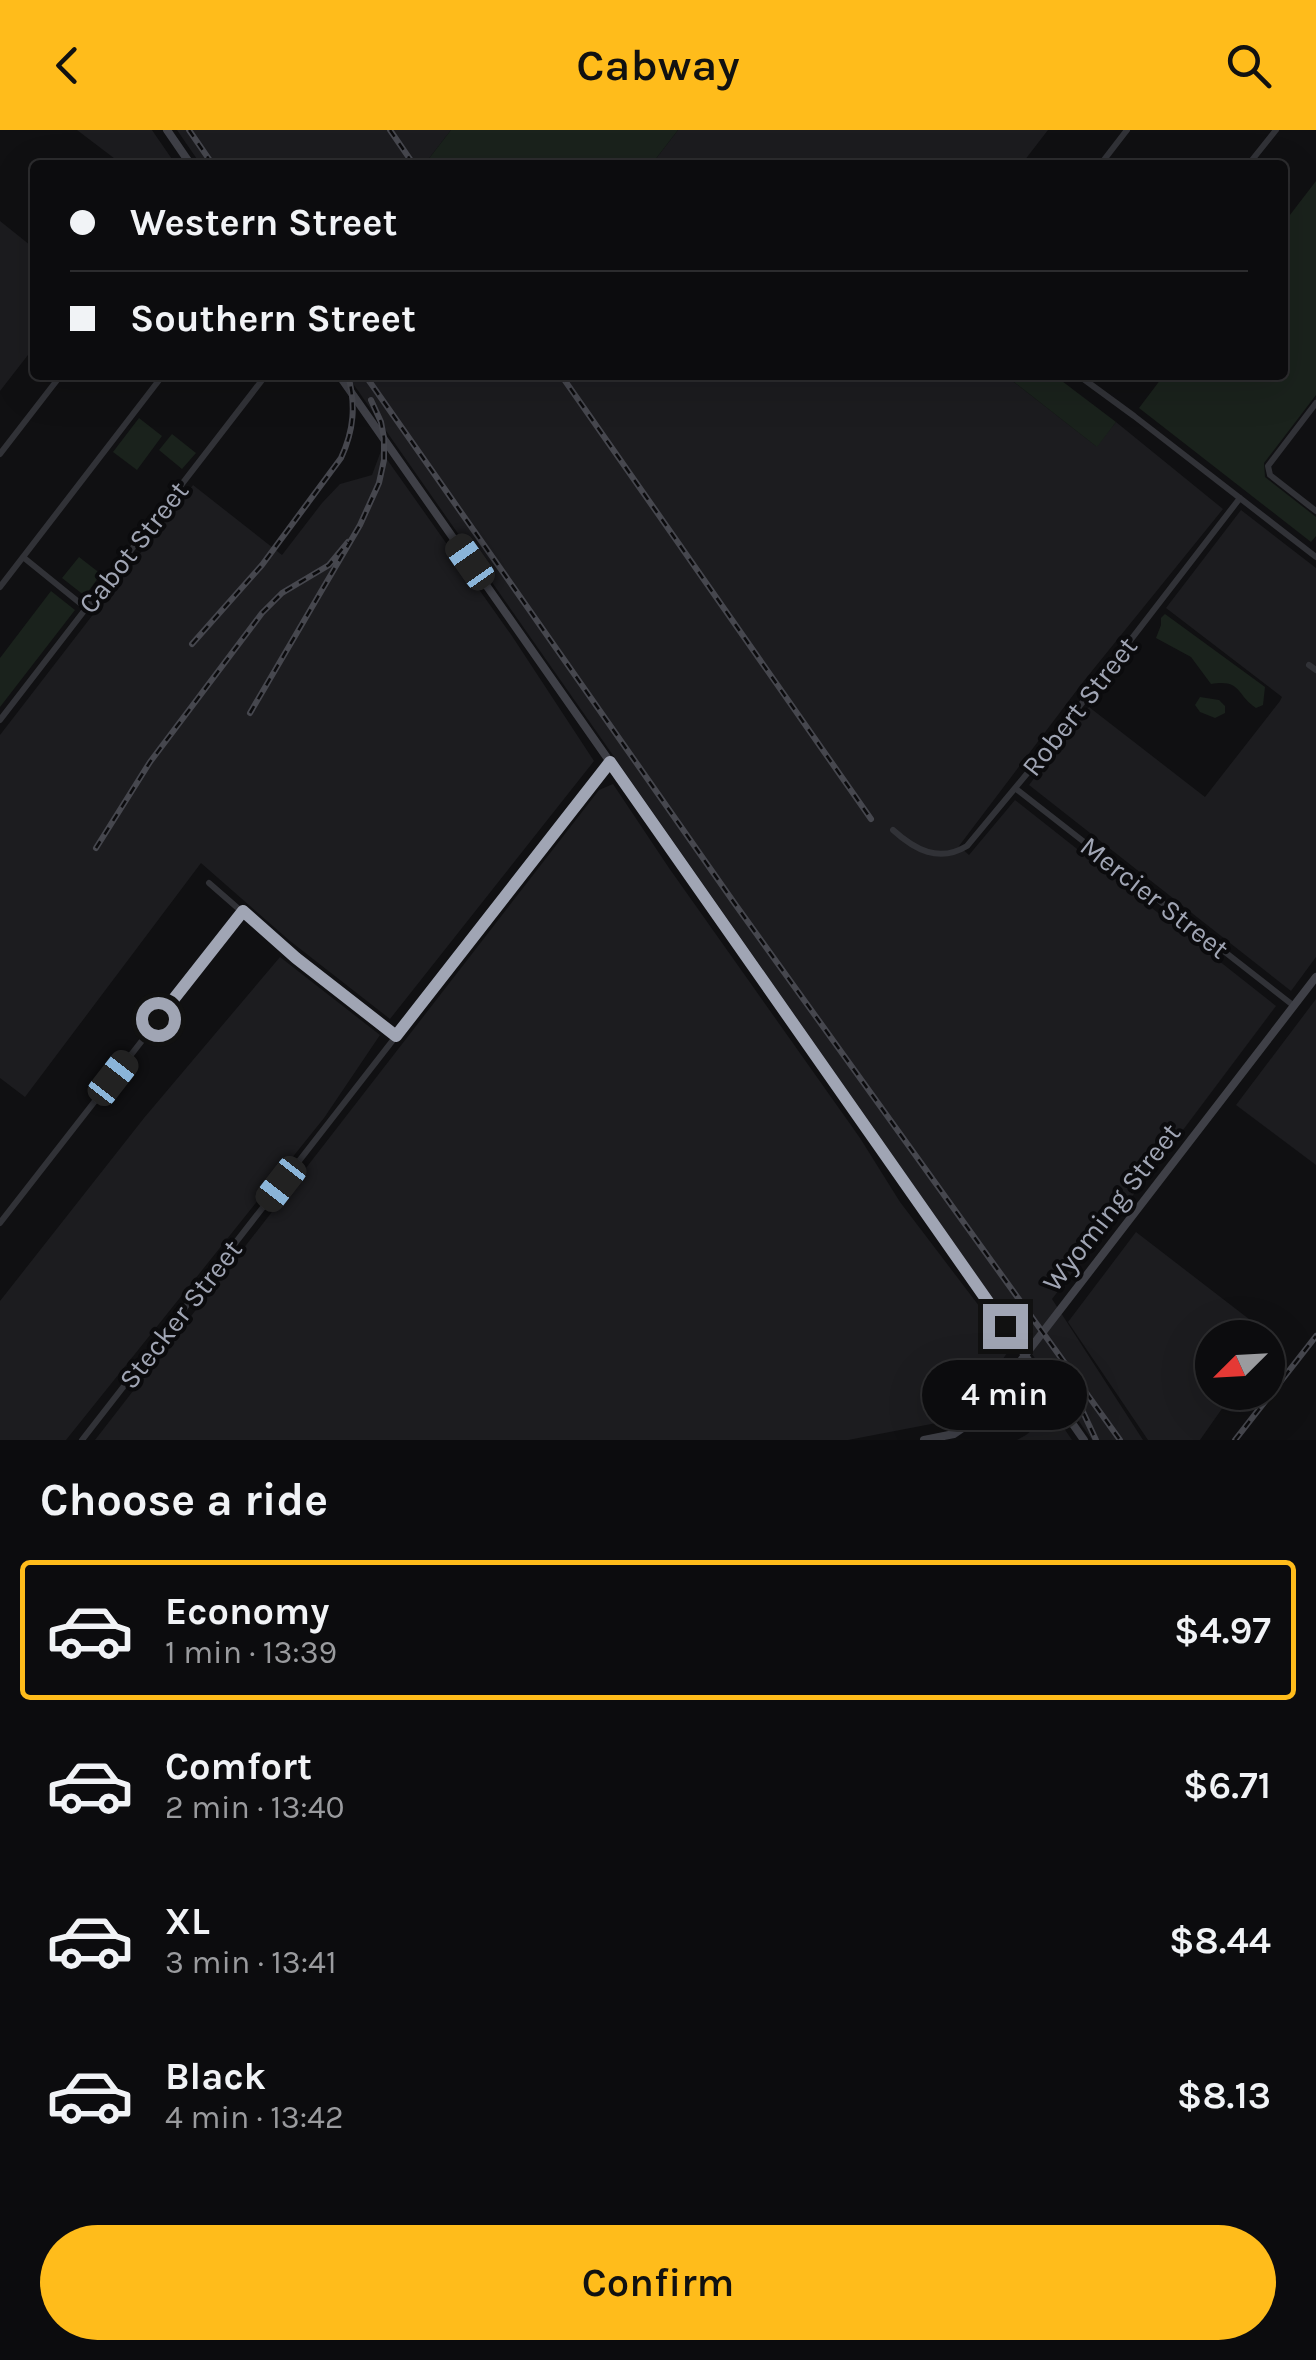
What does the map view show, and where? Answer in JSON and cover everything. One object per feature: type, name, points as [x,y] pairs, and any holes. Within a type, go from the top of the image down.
[{"type":"street","points":[[167,130],[188,160]]},
{"type":"street","points":[[1104,160],[1127,130]]},
{"type":"street","points":[[1252,160],[1276,130]]},
{"type":"street","points":[[0,454],[57,380]]},
{"type":"street","points":[[0,586],[160,380]]},
{"type":"street","name":"Cabot Street","points":[[0,720],[262,380]]},
{"type":"street","points":[[342,380],[1084,1440]]},
{"type":"street","points":[[1087,380],[1316,558]]},
{"type":"street","points":[[1316,402],[1268,466],[1270,475],[1316,511]]},
{"type":"street","name":"Robert Street","points":[[893,830],[922,851],[943,854],[958,851],[973,840],[1240,498]]},
{"type":"street","points":[[23,557],[86,608]]},
{"type":"street","name":"Stecker Street","points":[[82,1440],[610,762]]},
{"type":"street","name":"Mercier Street","points":[[1015,788],[1294,1006]]},
{"type":"street","points":[[208,883],[396,1036]]},
{"type":"street","points":[[0,1223],[243,911]]},
{"type":"street","name":"Wyoming Street","points":[[924,1440],[954,1434],[976,1419],[1316,977]]},
{"type":"street","points":[[976,1419],[998,1430],[1016,1426],[1052,1395]]},
{"type":"shaded area","points":[[77,130],[152,130],[173,160],[116,160]]},
{"type":"shaded area","points":[[177,130],[451,130],[428,160],[198,160]]},
{"type":"shaded area","points":[[451,130],[678,130],[655,160],[428,160]]},
{"type":"shaded area","points":[[678,130],[1048,130],[1025,160],[655,160]]},
{"type":"shaded area","points":[[1316,181],[1316,395],[1264,463],[1265,477],[1316,517],[1316,536],[1311,542],[1139,408],[1160,380],[1288,380],[1288,217]]},
{"type":"shaded area","points":[[0,221],[30,245],[30,352],[0,391]]},
{"type":"shaded area","points":[[350,380],[1011,380],[1096,446],[1116,422],[1223,509],[1083,682],[959,846],[969,855],[1015,800],[1276,1006],[1052,1299],[1143,1440],[1092,1440]]},
{"type":"shaded area","points":[[1011,380],[1061,380],[1116,422],[1097,447]]},
{"type":"shaded area","points":[[139,418],[162,436],[137,470],[113,452]]},
{"type":"shaded area","points":[[172,434],[196,453],[182,469],[159,450]]},
{"type":"shaded area","points":[[381,451],[512,636],[594,761],[390,1019],[290,941],[201,863],[25,1097],[0,1078],[0,735],[193,485],[282,555],[340,484],[372,475]]},
{"type":"shaded area","points":[[1241,510],[1316,568],[1316,957],[1291,991],[1029,785],[1089,707],[1205,797],[1280,701],[1282,697],[1166,608]]},
{"type":"shaded area","points":[[79,557],[101,574],[85,596],[62,578]]},
{"type":"shaded area","points":[[51,591],[75,610],[0,707],[0,658]]},
{"type":"shaded area","points":[[1165,614],[1265,687],[1263,705],[1256,708],[1234,686],[1211,684],[1191,657],[1156,638]]},
{"type":"shaded area","points":[[1200,697],[1219,700],[1225,713],[1215,718],[1200,712],[1195,705]]},
{"type":"shaded area","points":[[613,784],[860,1138],[900,1202],[1011,1348],[962,1413],[947,1421],[848,1440],[95,1440],[599,790]]},
{"type":"shaded area","points":[[280,957],[380,1035],[324,1118],[66,1440],[0,1440],[0,1301],[144,1118]]},
{"type":"shaded area","points":[[1316,999],[1316,1165],[1236,1105]]},
{"type":"shaded area","points":[[1136,1232],[1250,1320],[1195,1320],[1195,1410],[1221,1410],[1200,1440],[1148,1440],[1068,1322]]},
{"type":"shaded area","points":[[1053,1412],[1072,1440],[1017,1440],[1026,1435]]},
{"type":"railway","points":[[189,130],[210,160]]},
{"type":"railway","points":[[390,130],[411,160]]},
{"type":"railway","points":[[192,644],[262,565],[341,458],[352,417],[349,380]]},
{"type":"railway","points":[[368,380],[735,904],[1120,1440]]},
{"type":"railway","points":[[564,380],[871,819]]},
{"type":"railway","points":[[250,713],[360,525],[379,483],[384,438],[371,400]]},
{"type":"railway","points":[[96,848],[150,762],[262,613],[282,593],[329,565],[348,542]]},
{"type":"railway","points":[[1235,1440],[1316,1336]]},
{"type":"railway","points":[[1077,1399],[1096,1440]]},
{"type":"route","points":[[158,1019],[243,911],[396,1036],[610,762],[1005,1326]]}]
